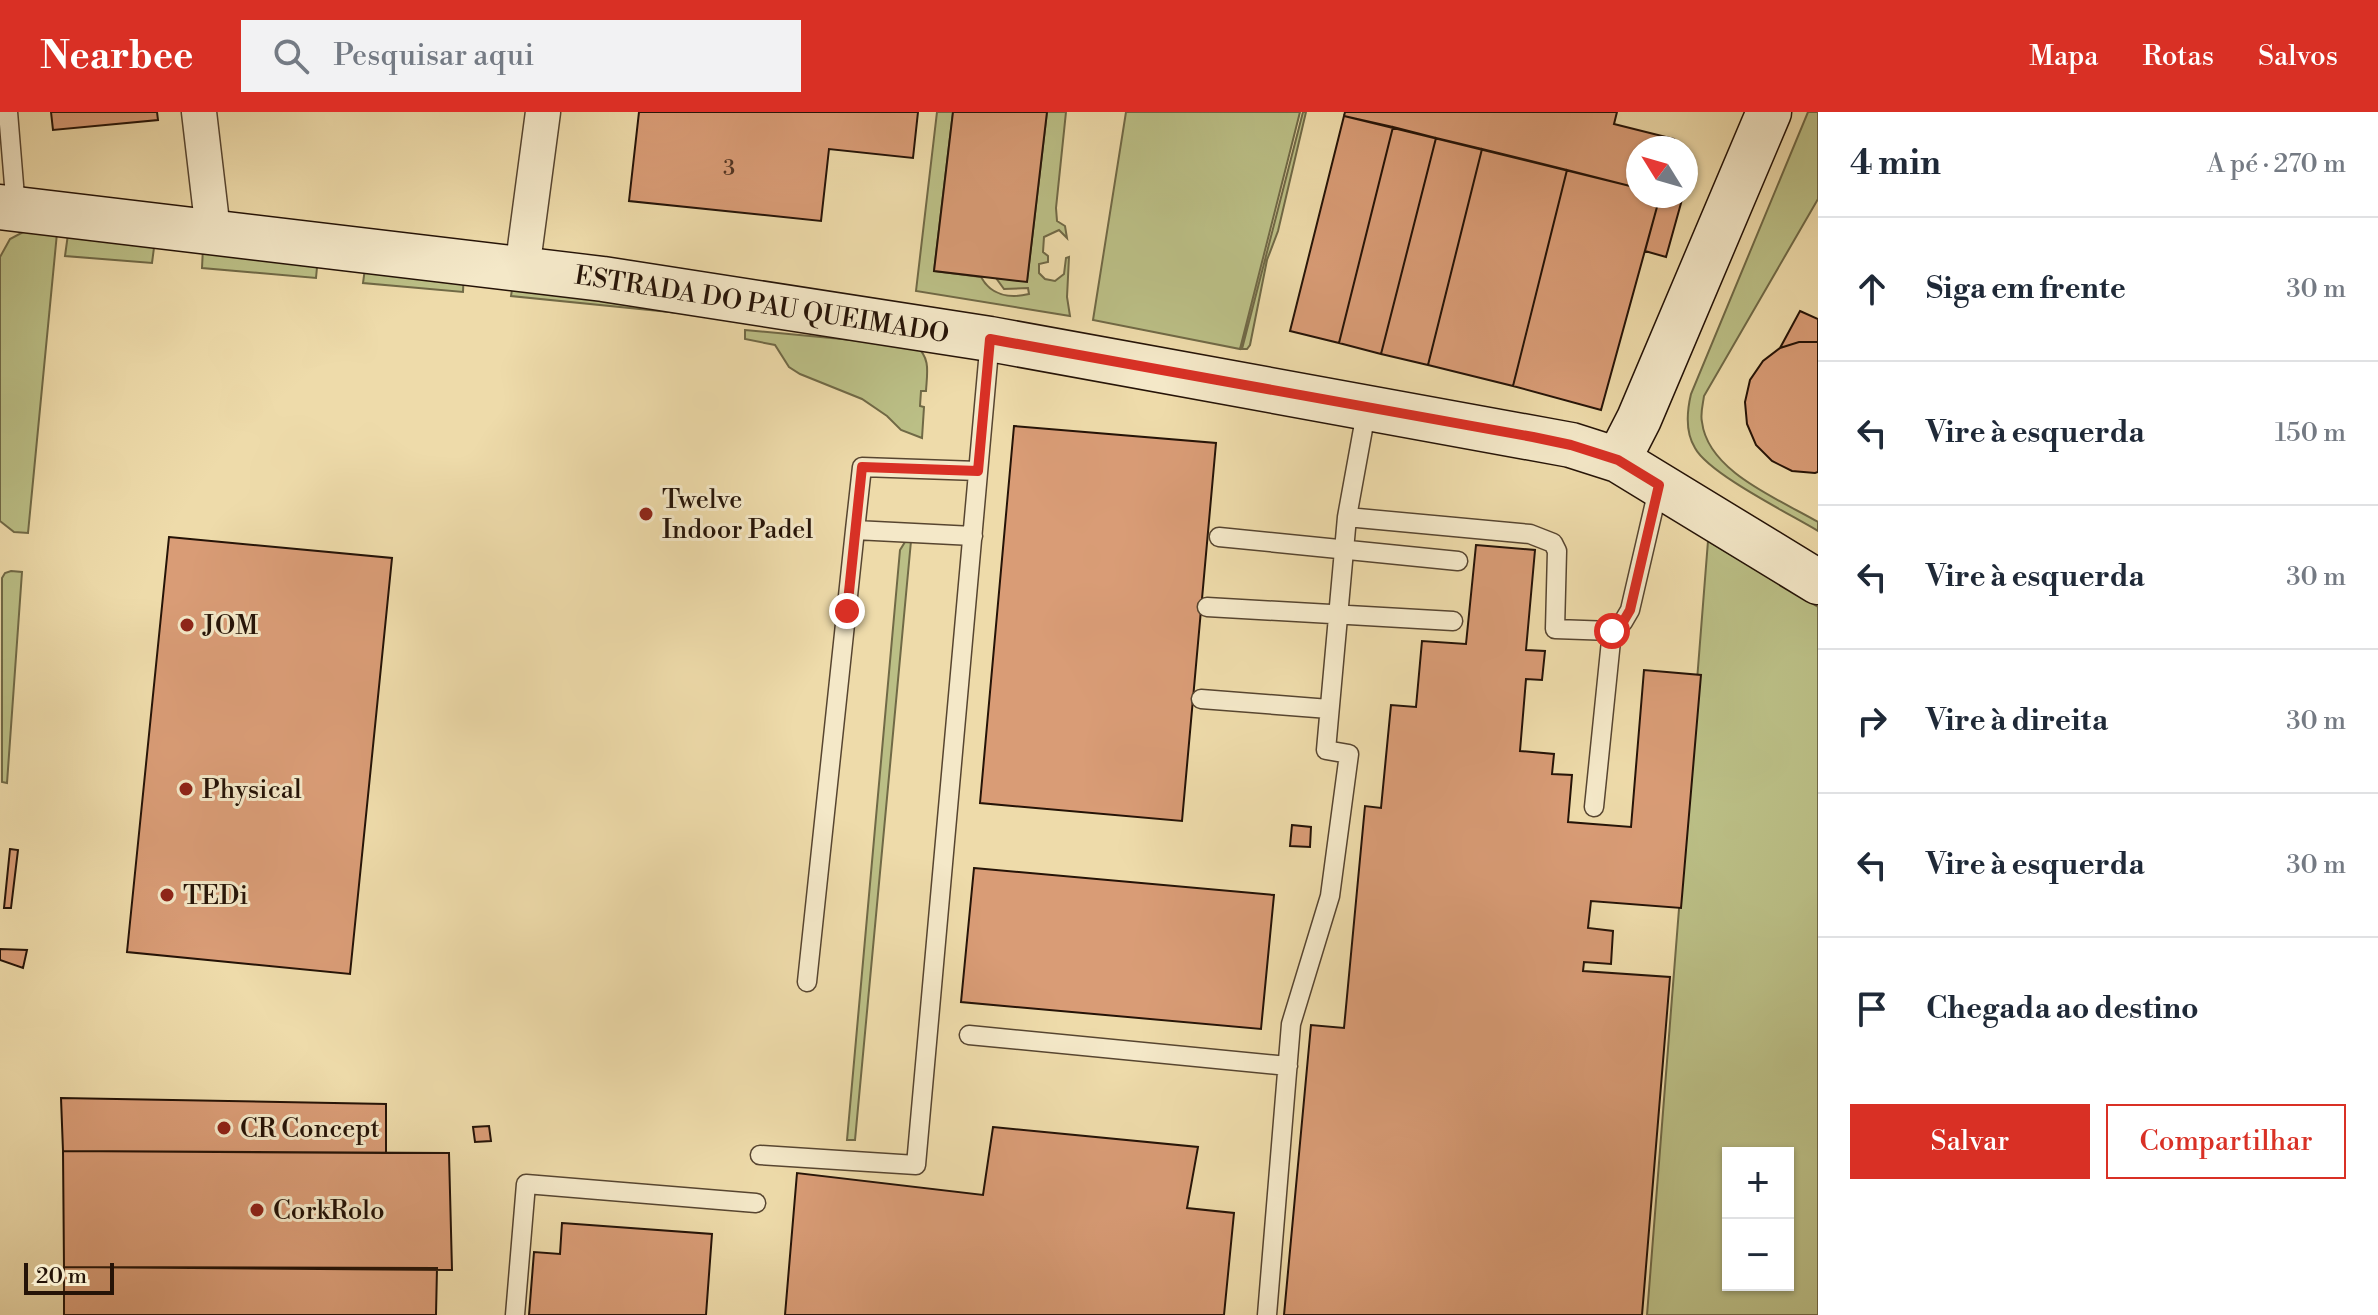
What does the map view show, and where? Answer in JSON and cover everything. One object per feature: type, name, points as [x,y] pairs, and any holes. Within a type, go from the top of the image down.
[{"type":"street","points":[[199,112],[213,231]]},
{"type":"street","points":[[522,270],[543,112]]},
{"type":"street","points":[[1618,460],[1639,419],[1769,112]]},
{"type":"street","name":"ESTRADA DO PAU QUEIMADO","points":[[8,208],[603,279],[990,339],[1571,445],[1618,460],[1818,582]]},
{"type":"lane","points":[[8,112],[8,208]]},
{"type":"lane","points":[[760,1155],[916,1165],[990,339]]},
{"type":"lane","points":[[1267,1315],[1291,1024],[1330,896],[1349,754],[1326,750],[1347,517],[1367,407]]},
{"type":"lane","points":[[807,982],[862,467],[978,471]]},
{"type":"lane","points":[[1347,517],[1543,537],[1553,543],[1557,551],[1555,629],[1612,631],[1623,622],[1630,610],[1659,485]]},
{"type":"lane","points":[[855,530],[973,536]]},
{"type":"lane","points":[[1219,537],[1458,561]]},
{"type":"lane","points":[[1207,607],[1453,621]]},
{"type":"lane","points":[[1594,807],[1612,631]]},
{"type":"lane","points":[[1201,699],[1329,709]]},
{"type":"lane","points":[[969,1035],[1288,1066]]},
{"type":"lane","points":[[515,1315],[526,1184],[756,1203]]},
{"type":"green space","points":[[937,112],[953,112],[934,271],[981,277],[995,292],[1014,296],[1029,294],[1028,288],[1004,289],[996,278],[1027,281],[1047,112],[1066,112],[1056,208],[1057,221],[1065,226],[1067,238],[1059,230],[1044,237],[1043,252],[1048,256],[1048,262],[1039,264],[1039,273],[1045,279],[1055,281],[1064,274],[1066,258],[1069,257],[1067,297],[1070,316],[916,291]]},
{"type":"green space","points":[[1126,112],[1300,112],[1240,349],[1093,320]]},
{"type":"green space","points":[[1303,112],[1306,112],[1278,231],[1267,260],[1250,345],[1242,349]]},
{"type":"green space","points":[[1808,112],[1818,112],[1818,199],[1704,396],[1701,416],[1707,440],[1731,470],[1818,522],[1818,531],[1716,470],[1695,448],[1688,421],[1691,394]]},
{"type":"green space","points":[[25,231],[57,233],[28,533],[14,532],[0,521],[0,257],[10,239]]},
{"type":"green space","points":[[68,234],[155,240],[152,263],[65,256]]},
{"type":"green space","points":[[203,247],[318,257],[316,278],[202,268]]},
{"type":"green space","points":[[366,261],[464,270],[463,292],[363,283]]},
{"type":"green space","points":[[514,276],[739,319],[511,296]]},
{"type":"green space","points":[[745,330],[916,346],[927,366],[926,391],[921,391],[920,406],[924,407],[922,438],[901,430],[862,399],[800,374],[789,367],[775,345],[745,339]]},
{"type":"green space","points":[[911,541],[855,1140],[847,1140],[900,550],[905,542]]},
{"type":"green space","points":[[1708,541],[1818,607],[1818,1315],[1647,1315]]},
{"type":"green space","points":[[11,571],[22,572],[7,783],[2,782],[2,578]]},
{"type":"building","points":[[51,112],[157,112],[158,120],[53,130]]},
{"type":"building","points":[[639,112],[918,112],[913,158],[829,149],[821,221],[629,201]]},
{"type":"building","points":[[953,112],[1047,112],[1027,282],[934,271]]},
{"type":"building","points":[[1345,112],[1617,112],[1614,124],[1662,136],[1626,136],[1626,185],[1344,116]]},
{"type":"building","points":[[1344,116],[1393,127],[1339,343],[1290,331]]},
{"type":"building","points":[[1393,127],[1436,138],[1381,354],[1339,343]]},
{"type":"building","points":[[1436,138],[1482,149],[1428,365],[1381,354]]},
{"type":"building","points":[[1482,149],[1567,170],[1513,386],[1428,365]]},
{"type":"building","points":[[1567,170],[1626,185],[1626,208],[1657,208],[1601,410],[1513,386]]},
{"type":"building","points":[[1657,208],[1680,208],[1666,257],[1645,251]]},
{"type":"building","points":[[1800,311],[1818,319],[1818,472],[1815,473],[1792,471],[1772,461],[1756,445],[1747,424],[1745,402],[1750,380],[1763,361],[1780,348]]},
{"type":"building","points":[[1799,342],[1818,342],[1818,472],[1815,473],[1792,471],[1772,461],[1756,445],[1747,424],[1745,402],[1750,380],[1763,361],[1780,348]]},
{"type":"building","points":[[1014,426],[1216,443],[1182,821],[980,803]]},
{"type":"building","points":[[169,537],[392,558],[350,974],[127,952]]},
{"type":"building","points":[[1476,545],[1535,550],[1526,650],[1545,651],[1542,680],[1526,679],[1520,751],[1554,754],[1552,774],[1572,775],[1568,822],[1631,827],[1644,670],[1701,675],[1681,908],[1591,901],[1588,928],[1613,931],[1611,964],[1584,962],[1583,971],[1670,977],[1642,1315],[1284,1315],[1311,1025],[1344,1028],[1365,806],[1381,808],[1391,705],[1416,707],[1422,641],[1466,644]]},
{"type":"building","points":[[1292,825],[1311,827],[1310,847],[1290,846]]},
{"type":"building","points":[[10,849],[18,850],[11,908],[4,908]]},
{"type":"building","points":[[974,868],[1274,895],[1261,1029],[961,1002]]},
{"type":"building","points":[[0,949],[27,950],[23,968],[0,960]]},
{"type":"building","name":"CR Concept","points":[[61,1098],[386,1104],[386,1153],[63,1151]]},
{"type":"building","points":[[489,1126],[491,1141],[475,1142],[473,1127]]},
{"type":"building","points":[[993,1127],[1198,1147],[1187,1208],[1234,1213],[1224,1315],[785,1315],[797,1173],[983,1195]]},
{"type":"building","name":"CorkRolo","points":[[63,1151],[449,1153],[452,1270],[64,1267]]},
{"type":"building","points":[[562,1223],[712,1234],[706,1315],[529,1315],[534,1252],[560,1254]]},
{"type":"building","points":[[64,1267],[437,1268],[436,1315],[64,1315]]},
{"type":"place","name":"Twelve Indoor Padel","points":[[646,514]]},
{"type":"place","name":"JOM","points":[[187,625]]},
{"type":"place","name":"Physical","points":[[186,789]]},
{"type":"place","name":"TEDi","points":[[167,895]]},
{"type":"place","name":"CR Concept","points":[[224,1128]]},
{"type":"place","name":"CorkRolo","points":[[257,1210]]},
{"type":"route","points":[[847,611],[862,467],[978,471],[990,339],[1533,437],[1618,460],[1659,485],[1630,610],[1623,622],[1612,631]]}]
